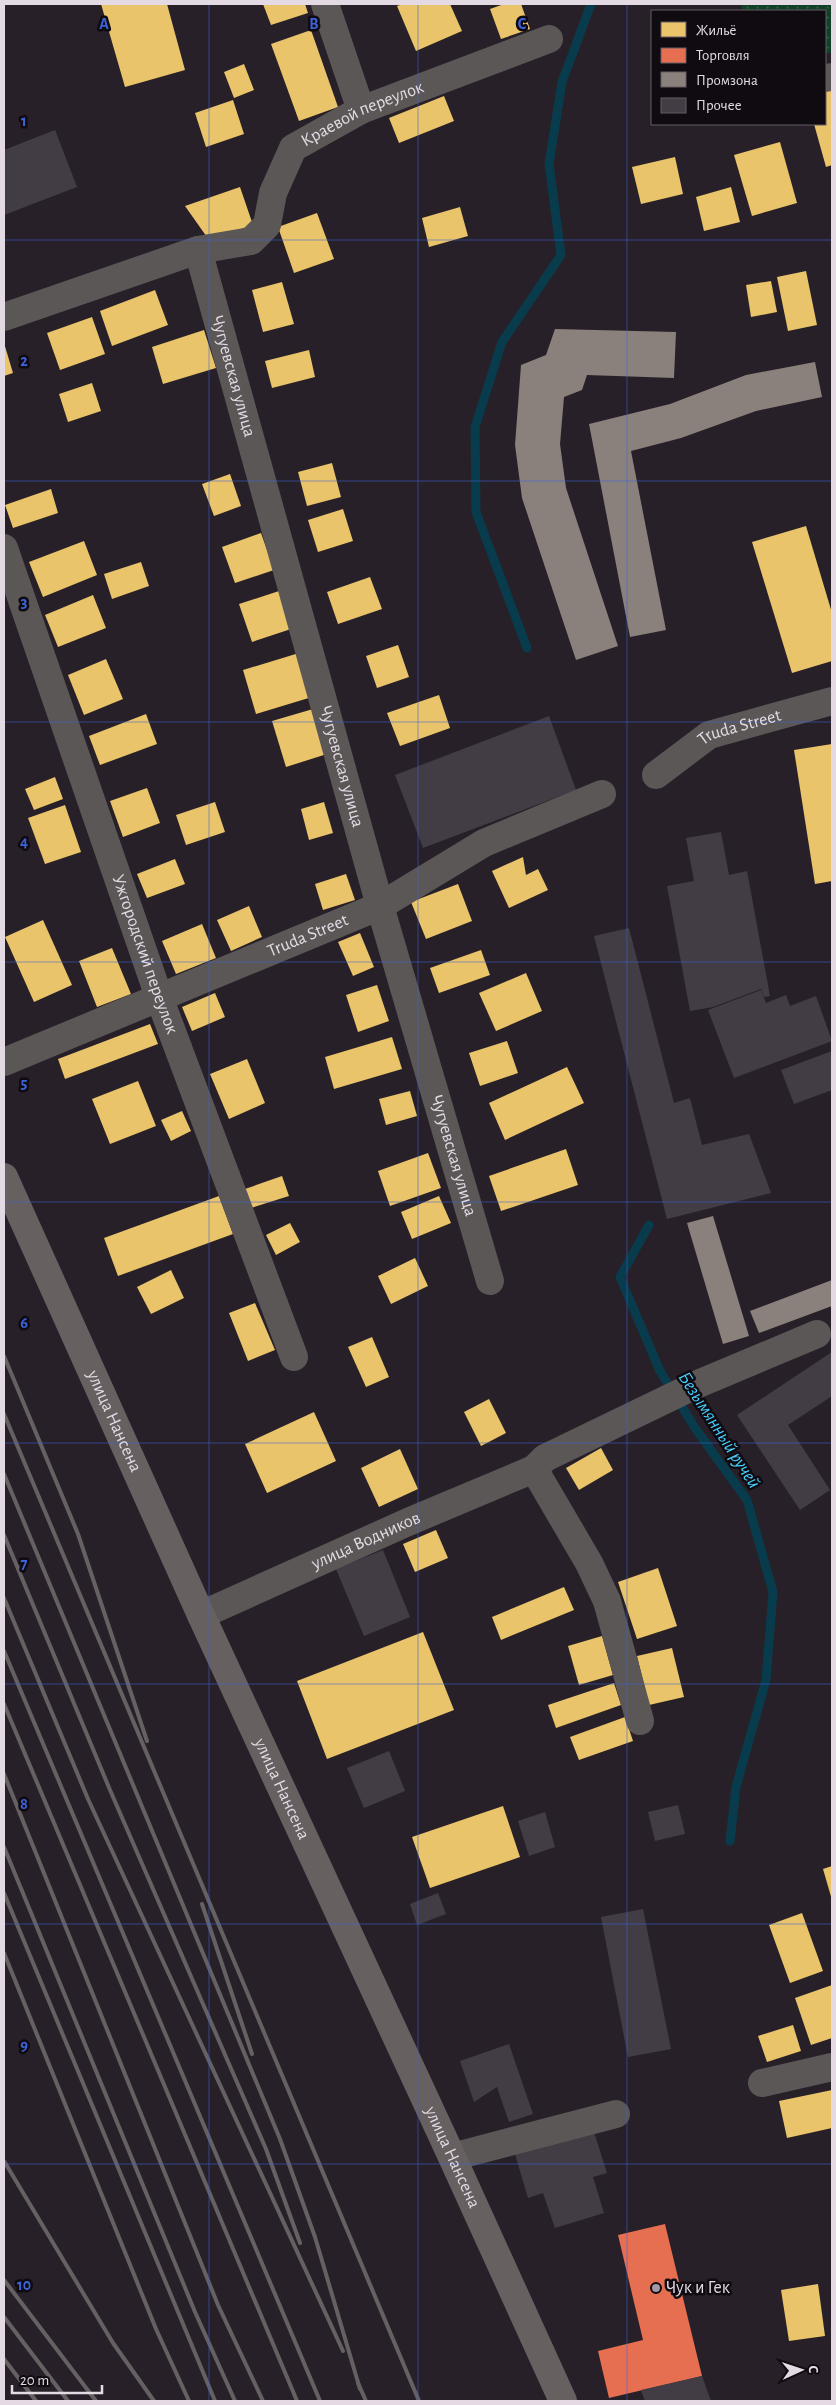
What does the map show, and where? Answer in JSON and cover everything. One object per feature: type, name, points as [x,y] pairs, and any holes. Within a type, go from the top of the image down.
[{"type":"main road","name":"улица Нансена","points":[[4,1177],[201,1615],[563,2401]]},
{"type":"street","points":[[325,4],[361,110]]},
{"type":"street","name":"Краевой переулок","points":[[4,317],[198,250],[251,241],[267,225],[273,193],[293,148],[361,110],[549,39]]},
{"type":"street","name":"Чугуевская улица","points":[[198,250],[380,906],[490,1281]]},
{"type":"street","name":"Ужгородский переулок","points":[[4,548],[159,996],[294,1357]]},
{"type":"street","name":"Truda Street","points":[[656,775],[709,735],[832,701]]},
{"type":"street","name":"Truda Street","points":[[4,1062],[159,996],[380,906],[484,843],[602,794]]},
{"type":"street","name":"улица Водников","points":[[201,1615],[408,1522],[534,1470],[545,1458],[656,1404],[698,1384],[817,1334]]},
{"type":"street","points":[[534,1470],[589,1563],[606,1601],[640,1722]]},
{"type":"street","points":[[762,2083],[832,2067]]},
{"type":"street","points":[[452,2157],[616,2114]]},
{"type":"green space","points":[[741,4],[832,4],[832,52],[826,54],[826,10],[743,10]]},
{"type":"building: Жильё","points":[[101,4],[167,4],[185,70],[125,87]]},
{"type":"building: Жильё","points":[[263,4],[305,4],[308,13],[271,25]]},
{"type":"building: Жильё","points":[[403,4],[450,4],[462,31],[416,51],[397,6]]},
{"type":"building: Жильё","points":[[504,4],[521,4],[530,29],[501,39],[490,9]]},
{"type":"building: Жильё","points":[[311,30],[338,107],[299,121],[271,44]]},
{"type":"building: Жильё","points":[[244,64],[254,90],[234,98],[224,72]]},
{"type":"building: Жильё","points":[[832,82],[832,165],[826,167],[814,125],[826,125],[826,84]]},
{"type":"building: Жильё","points":[[444,96],[454,121],[399,143],[389,118]]},
{"type":"building: Жильё","points":[[233,100],[244,134],[206,147],[195,113]]},
{"type":"building: Жильё","points":[[780,142],[797,203],[752,216],[734,155]]},
{"type":"building: Жильё","points":[[675,157],[683,194],[641,204],[632,167]]},
{"type":"building: Жильё","points":[[240,187],[253,225],[209,240],[185,206]]},
{"type":"building: Жильё","points":[[731,187],[740,222],[704,231],[696,197]]},
{"type":"building: Жильё","points":[[460,207],[468,236],[429,247],[422,218]]},
{"type":"building: Жильё","points":[[317,213],[334,259],[294,273],[278,227]]},
{"type":"building: Жильё","points":[[806,271],[817,325],[788,331],[777,277]]},
{"type":"building: Жильё","points":[[771,281],[777,312],[751,317],[746,285]]},
{"type":"building: Жильё","points":[[282,282],[294,324],[263,332],[252,290]]},
{"type":"building: Жильё","points":[[155,290],[168,325],[112,346],[100,311]]},
{"type":"building: Жильё","points":[[92,317],[105,354],[60,370],[47,333]]},
{"type":"building: Жильё","points":[[204,330],[216,368],[163,384],[152,347]]},
{"type":"building: Жильё","points":[[4,343],[13,373],[4,376]]},
{"type":"building: Жильё","points":[[309,350],[315,377],[272,388],[265,361]]},
{"type":"building: Жильё","points":[[92,383],[101,411],[68,422],[59,394]]},
{"type":"building: Жильё","points":[[332,463],[341,497],[307,506],[298,472]]},
{"type":"building: Жильё","points":[[230,474],[241,506],[214,516],[202,484]]},
{"type":"building: Жильё","points":[[51,489],[58,513],[13,528],[5,505]]},
{"type":"building: Жильё","points":[[343,509],[353,541],[318,552],[308,520]]},
{"type":"building: Жильё","points":[[806,526],[832,613],[832,661],[792,673],[752,542]]},
{"type":"building: Жильё","points":[[261,533],[274,570],[235,583],[222,547]]},
{"type":"building: Жильё","points":[[84,541],[97,575],[43,597],[29,562]]},
{"type":"building: Жильё","points":[[141,562],[149,586],[112,599],[104,574]]},
{"type":"building: Жильё","points":[[370,577],[382,609],[338,624],[327,592]]},
{"type":"building: Жильё","points":[[279,591],[291,629],[252,642],[239,604]]},
{"type":"building: Жильё","points":[[93,595],[106,628],[58,647],[45,615]]},
{"type":"building: Жильё","points":[[398,645],[409,677],[377,688],[366,656]]},
{"type":"building: Жильё","points":[[299,653],[312,697],[256,714],[243,670]]},
{"type":"building: Жильё","points":[[106,659],[123,699],[84,715],[68,675]]},
{"type":"building: Жильё","points":[[439,695],[450,728],[400,746],[387,713]]},
{"type":"building: Жильё","points":[[313,709],[327,754],[286,767],[272,721]]},
{"type":"building: Жильё","points":[[146,714],[157,744],[100,765],[89,736]]},
{"type":"building: Жильё","points":[[832,744],[832,881],[815,884],[794,750]]},
{"type":"building: Жильё","points":[[55,777],[63,799],[34,810],[25,789]]},
{"type":"building: Жильё","points":[[147,788],[160,823],[123,837],[110,801]]},
{"type":"building: Жильё","points":[[215,802],[225,832],[186,845],[176,815]]},
{"type":"building: Жильё","points":[[324,802],[333,833],[309,840],[301,809]]},
{"type":"building: Жильё","points":[[65,805],[81,852],[45,864],[28,818]]},
{"type":"building: Жильё","points":[[523,857],[526,875],[538,869],[548,890],[509,908],[492,871]]},
{"type":"building: Жильё","points":[[175,859],[185,884],[147,898],[137,874]]},
{"type":"building: Жильё","points":[[346,874],[355,900],[323,910],[315,884]]},
{"type":"building: Жильё","points":[[458,884],[472,921],[426,939],[411,902]]},
{"type":"building: Жильё","points":[[249,906],[262,937],[231,951],[217,920]]},
{"type":"building: Жильё","points":[[43,920],[72,985],[34,1002],[5,937]]},
{"type":"building: Жильё","points":[[202,924],[216,958],[176,974],[162,941]]},
{"type":"building: Жильё","points":[[360,933],[374,967],[353,976],[338,942]]},
{"type":"building: Жильё","points":[[112,948],[131,994],[97,1007],[79,961]]},
{"type":"building: Жильё","points":[[481,950],[490,975],[439,993],[430,968]]},
{"type":"building: Жильё","points":[[526,973],[542,1011],[496,1031],[479,993]]},
{"type":"building: Жильё","points":[[377,985],[389,1021],[358,1032],[346,995]]},
{"type":"building: Жильё","points":[[215,993],[225,1017],[192,1031],[182,1007]]},
{"type":"building: Жильё","points":[[150,1024],[158,1044],[65,1079],[58,1059]]},
{"type":"building: Жильё","points":[[392,1037],[402,1069],[334,1089],[325,1057]]},
{"type":"building: Жильё","points":[[507,1041],[518,1073],[480,1086],[469,1053]]},
{"type":"building: Жильё","points":[[247,1059],[265,1103],[229,1119],[210,1074]]},
{"type":"building: Жильё","points":[[567,1067],[584,1103],[505,1140],[489,1103]]},
{"type":"building: Жильё","points":[[138,1081],[156,1126],[110,1144],[92,1099]]},
{"type":"building: Жильё","points":[[410,1091],[417,1116],[386,1125],[379,1099]]},
{"type":"building: Жильё","points":[[182,1111],[191,1131],[171,1141],[161,1120]]},
{"type":"building: Жильё","points":[[566,1149],[578,1185],[501,1211],[489,1176]]},
{"type":"building: Жильё","points":[[428,1153],[441,1188],[390,1206],[378,1171]]},
{"type":"building: Жильё","points":[[282,1176],[289,1196],[251,1208],[245,1189]]},
{"type":"building: Жильё","points":[[219,1196],[233,1234],[118,1276],[104,1238]]},
{"type":"building: Жильё","points":[[439,1196],[451,1223],[412,1239],[401,1212]]},
{"type":"building: Жильё","points":[[290,1223],[300,1242],[276,1255],[266,1235]]},
{"type":"building: Жильё","points":[[415,1258],[428,1286],[391,1304],[378,1276]]},
{"type":"building: Жильё","points":[[171,1270],[184,1298],[151,1314],[137,1287]]},
{"type":"building: Жильё","points":[[255,1303],[275,1350],[248,1361],[229,1313]]},
{"type":"building: Жильё","points":[[372,1337],[389,1377],[366,1387],[348,1347]]},
{"type":"building: Жильё","points":[[489,1399],[506,1433],[481,1446],[464,1412]]},
{"type":"building: Жильё","points":[[314,1412],[336,1461],[267,1493],[245,1444]]},
{"type":"building: Жильё","points":[[601,1448],[613,1470],[579,1490],[566,1468]]},
{"type":"building: Жильё","points":[[400,1449],[418,1489],[379,1507],[361,1468]]},
{"type":"building: Жильё","points":[[436,1530],[448,1558],[415,1572],[403,1544]]},
{"type":"building: Жильё","points":[[658,1568],[677,1626],[637,1639],[618,1582]]},
{"type":"building: Жильё","points":[[564,1587],[574,1610],[501,1640],[492,1617]]},
{"type":"building: Жильё","points":[[423,1632],[454,1710],[327,1759],[297,1681]]},
{"type":"building: Жильё","points":[[602,1636],[613,1675],[579,1685],[568,1646]]},
{"type":"building: Жильё","points":[[672,1648],[684,1697],[649,1705],[637,1656]]},
{"type":"building: Жильё","points":[[614,1683],[621,1705],[556,1728],[548,1705]]},
{"type":"building: Жильё","points":[[625,1717],[633,1741],[579,1760],[570,1737]]},
{"type":"building: Жильё","points":[[503,1806],[520,1857],[430,1888],[412,1837]]},
{"type":"building: Жильё","points":[[832,1866],[832,1900],[823,1869]]},
{"type":"building: Жильё","points":[[802,1913],[823,1971],[790,1983],[769,1925]]},
{"type":"building: Жильё","points":[[832,1985],[832,2038],[811,2045],[795,1998]]},
{"type":"building: Жильё","points":[[793,2025],[801,2051],[767,2062],[758,2036]]},
{"type":"building: Жильё","points":[[832,2090],[832,2128],[787,2138],[779,2101]]},
{"type":"building: Жильё","points":[[818,2284],[825,2336],[789,2341],[781,2290]]},
{"type":"building: Торговля","name":"Чук и Гек","points":[[665,2224],[702,2376],[609,2398],[598,2351],[643,2340],[618,2235]]},
{"type":"building: Промзона","points":[[555,329],[676,332],[674,378],[587,375],[582,390],[564,397],[560,444],[566,488],[618,646],[576,660],[522,498],[515,445],[521,365],[546,355]]},
{"type":"building: Промзона","points":[[815,362],[822,397],[756,411],[681,438],[631,451],[666,630],[630,637],[589,424],[670,404],[746,375]]},
{"type":"building: Промзона","points":[[713,1216],[749,1336],[723,1344],[687,1223]]},
{"type":"building: Промзона","points":[[832,1280],[832,1306],[759,1333],[750,1311]]},
{"type":"building: Прочее","points":[[55,130],[77,187],[4,215],[4,150]]},
{"type":"building: Прочее","points":[[549,716],[576,790],[423,848],[395,775]]},
{"type":"building: Прочее","points":[[721,832],[729,875],[747,871],[770,996],[764,997],[761,989],[713,1007],[690,1011],[667,886],[694,881],[686,838]]},
{"type":"building: Прочее","points":[[629,928],[674,1103],[690,1098],[702,1145],[749,1134],[771,1193],[667,1219],[594,936]]},
{"type":"building: Прочее","points":[[761,990],[766,1003],[786,995],[790,1006],[816,996],[832,1041],[734,1078],[708,1010]]},
{"type":"building: Прочее","points":[[832,1051],[832,1090],[794,1104],[781,1070]]},
{"type":"building: Прочее","points":[[832,1352],[832,1396],[788,1425],[830,1490],[800,1510],[737,1415]]},
{"type":"building: Прочее","points":[[383,1550],[410,1617],[364,1636],[336,1569]]},
{"type":"building: Прочее","points":[[389,1751],[405,1791],[364,1808],[347,1768]]},
{"type":"building: Прочее","points":[[678,1805],[685,1834],[655,1841],[648,1812]]},
{"type":"building: Прочее","points":[[545,1812],[555,1847],[529,1856],[518,1821]]},
{"type":"building: Прочее","points":[[438,1893],[446,1914],[417,1925],[410,1904]]},
{"type":"building: Прочее","points":[[643,1909],[671,2049],[628,2057],[601,1917]]},
{"type":"building: Прочее","points":[[509,2044],[533,2114],[509,2122],[497,2087],[474,2102],[460,2061]]},
{"type":"building: Прочее","points":[[593,2129],[607,2173],[593,2177],[604,2213],[555,2228],[543,2193],[528,2198],[515,2154]]},
{"type":"building: Прочее","points":[[702,2376],[711,2401],[645,2401],[641,2390]]},
{"type":"waterway","name":"Безымянный ручей","points":[[527,648],[476,512],[475,427],[502,342],[561,255],[549,164],[562,82],[591,4]]},
{"type":"waterway","name":"Безымянный ручей","points":[[649,1225],[620,1277],[660,1371],[695,1428],[747,1500],[773,1592],[766,1680],[736,1787],[730,1841]]},
{"type":"railway","points":[[4,1356],[78,1534],[147,1741]]},
{"type":"railway","points":[[4,1414],[419,2401]]},
{"type":"railway","points":[[4,1474],[280,2139],[315,2237],[360,2389]]},
{"type":"railway","points":[[4,1535],[110,1790],[266,2149],[300,2243]]},
{"type":"railway","points":[[4,1598],[88,1799],[343,2351]]},
{"type":"railway","points":[[4,1651],[320,2401]]},
{"type":"railway","points":[[4,1704],[297,2401]]},
{"type":"railway","points":[[4,1774],[218,2305],[263,2401]]},
{"type":"railway","points":[[4,1847],[195,2312],[235,2401]]},
{"type":"railway","points":[[4,1893],[215,2401]]},
{"type":"railway","points":[[202,1904],[252,2054]]},
{"type":"railway","points":[[4,1953],[156,2329],[189,2401]]},
{"type":"railway","points":[[4,2161],[113,2343],[154,2401]]},
{"type":"railway","points":[[4,2280],[96,2401]]},
{"type":"railway","points":[[4,2317],[68,2401]]},
{"type":"railway","points":[[4,2359],[36,2401]]},
{"type":"railway","points":[[358,2383],[366,2401]]},
{"type":"place","name":"Чук и Гек","points":[[656,2288]]}]
